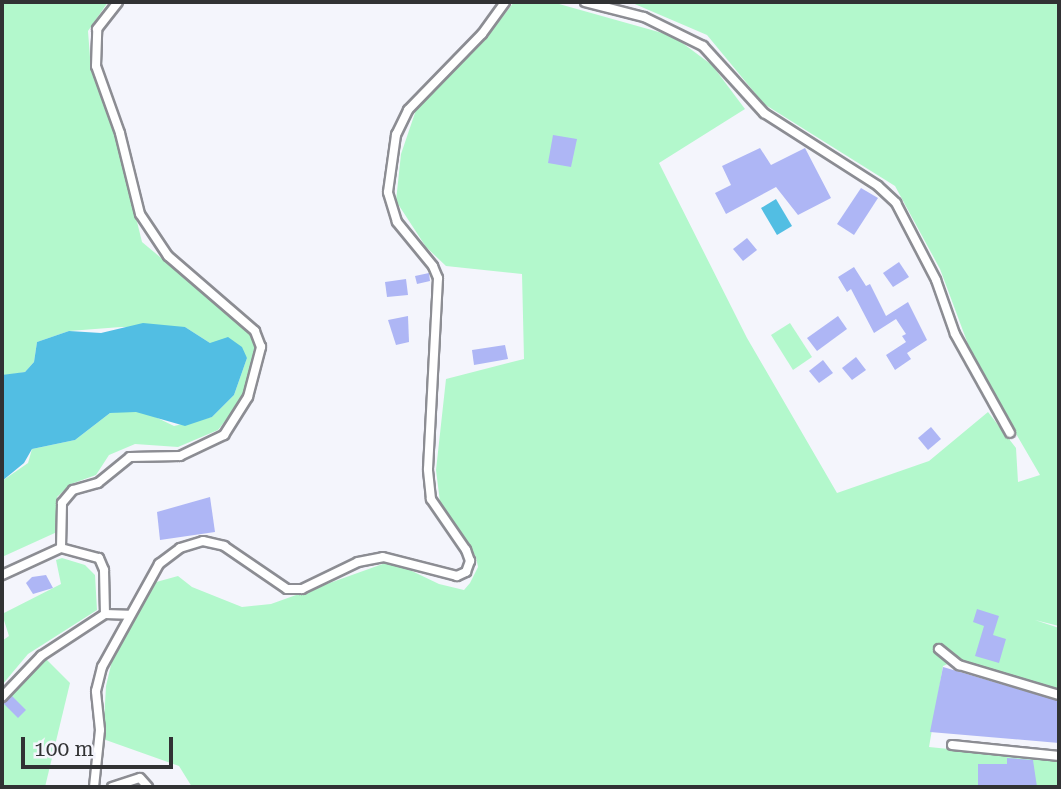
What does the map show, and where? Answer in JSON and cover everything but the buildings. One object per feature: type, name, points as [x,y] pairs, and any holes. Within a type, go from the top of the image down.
[{"type":"street","points":[[61,548],[62,503],[73,490],[98,483],[130,457],[180,456],[224,435],[248,397],[261,347],[256,331],[168,257],[140,214],[120,133],[96,66],[97,29],[118,2]]},
{"type":"street","points":[[94,787],[98,680],[128,615],[159,564],[180,548],[203,541],[224,546],[287,589],[302,589],[358,562],[383,557],[457,576],[466,572],[470,561],[466,550],[431,499],[428,469],[438,278],[433,266],[397,222],[388,192],[396,135],[408,110],[482,34],[505,2]]},
{"type":"street","points":[[584,2],[644,17],[703,46],[764,113],[887,195],[911,227],[955,334],[1010,433]]},
{"type":"street","points":[[2,575],[61,548],[99,558],[104,570],[105,614]]},
{"type":"street","points":[[2,697],[41,656],[105,614],[128,615]]},
{"type":"street","points":[[939,649],[959,665],[1059,695]]},
{"type":"street","points":[[952,745],[1059,756]]},
{"type":"street","points":[[112,787],[140,778],[148,787]]},
{"type":"green space","points":[[2,2],[108,2],[88,31],[91,70],[115,132],[142,242],[251,333],[255,345],[243,398],[218,430],[178,447],[135,444],[109,455],[96,475],[71,484],[57,497],[57,532],[2,557],[2,481],[28,463],[32,449],[75,440],[110,413],[139,409],[174,426],[212,417],[234,395],[247,358],[237,344],[210,343],[185,327],[121,327],[69,331],[37,342],[34,362],[25,372],[2,376]]},
{"type":"green space","points":[[514,2],[552,2],[673,36],[712,65],[745,109],[659,163],[747,338],[837,493],[929,461],[988,412],[1016,448],[1018,482],[1040,475],[975,363],[940,269],[895,186],[764,104],[707,35],[630,2],[1059,2],[1059,626],[1035,620],[1059,628],[1059,690],[960,659],[943,666],[929,747],[1059,760],[1059,787],[192,787],[179,766],[103,739],[106,686],[115,648],[149,584],[178,576],[192,587],[242,607],[271,604],[391,561],[439,584],[464,590],[470,583],[478,567],[476,557],[440,502],[436,470],[446,379],[524,359],[522,274],[446,266],[426,247],[396,201],[401,154],[416,110],[484,41]]},
{"type":"green space","points":[[790,323],[812,357],[793,370],[771,335]]},
{"type":"green space","points":[[62,558],[85,565],[95,575],[97,610],[28,654],[2,685],[2,641],[9,636],[2,614],[61,584],[56,560]]},
{"type":"green space","points":[[46,659],[70,683],[45,787],[2,787],[2,702]]},
{"type":"water","points":[[776,199],[792,226],[777,235],[761,208]]},
{"type":"water","points":[[143,323],[185,327],[210,343],[228,337],[242,347],[247,358],[234,395],[212,417],[185,426],[136,412],[110,413],[75,440],[32,449],[24,463],[2,481],[2,375],[25,372],[34,362],[37,342],[69,331],[101,333]]}]
